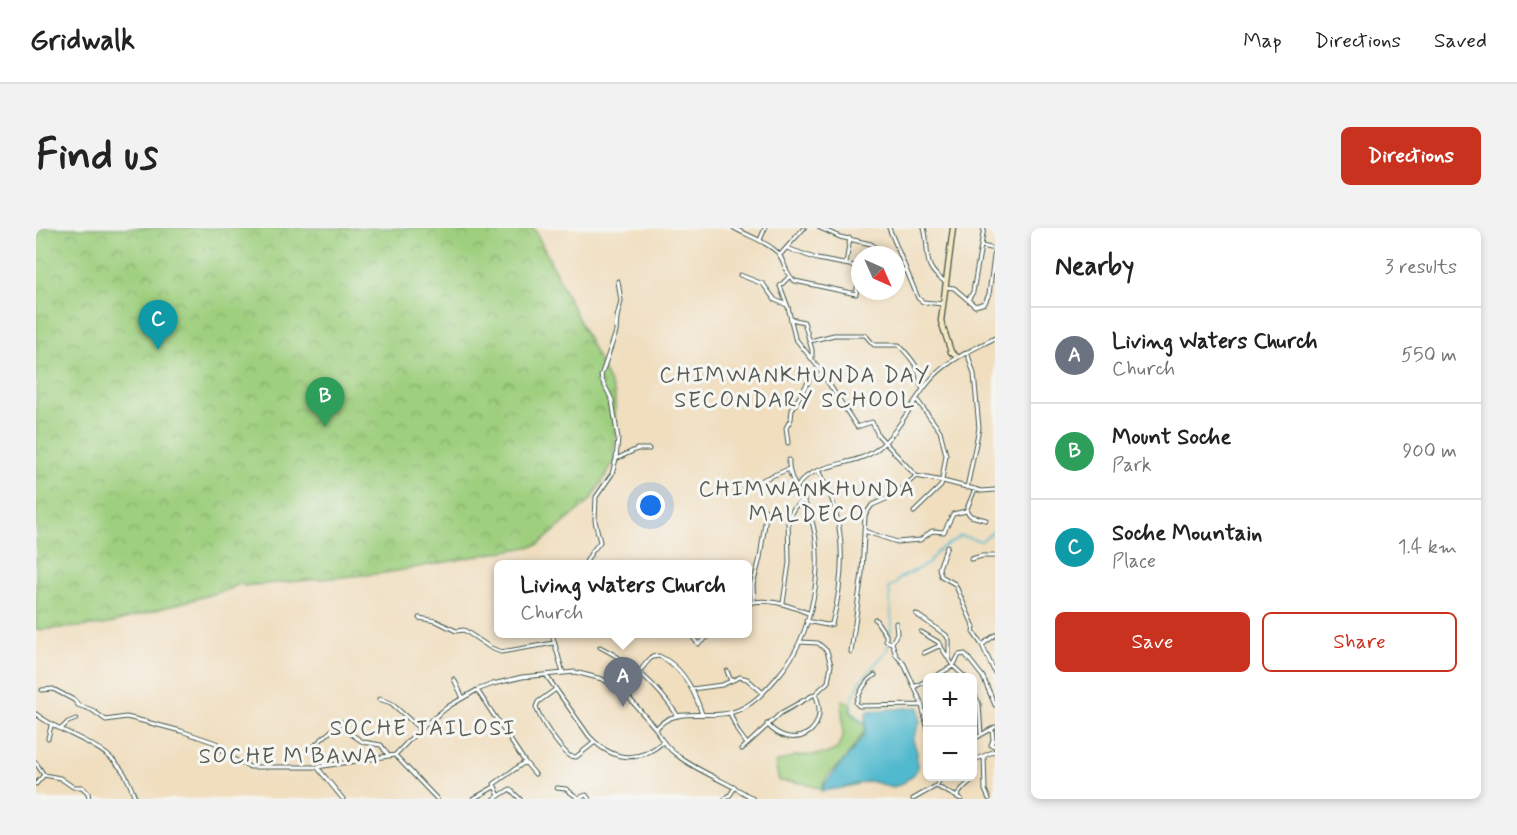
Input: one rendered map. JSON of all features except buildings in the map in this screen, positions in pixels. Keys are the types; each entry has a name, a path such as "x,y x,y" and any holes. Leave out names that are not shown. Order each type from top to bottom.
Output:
{"street":[{"path":"734,228 760,240 780,255 789,277 795,281 851,293"},
{"path":"760,240 765,228"},
{"path":"780,255 804,228"},
{"path":"820,228 834,235 874,246"},
{"path":"889,228 895,246"},
{"path":"924,228 931,270 935,276 975,306 982,306 987,300 995,249 982,246"},
{"path":"953,228 945,284 942,329 951,352 956,356"},
{"path":"968,300 973,292 984,228"},
{"path":"846,264 850,238"},
{"path":"787,248 817,259 851,265"},
{"path":"906,270 921,301 943,304"},
{"path":"740,275 763,284 775,300 787,305"},
{"path":"789,277 780,285 795,338 812,358 857,426 872,422 884,442 916,476 986,492 995,490"},
{"path":"588,560 600,542 595,521 596,497 612,474 616,459 618,439 614,409 611,395 601,376 616,332 621,301 618,281"},
{"path":"791,320 803,321 810,341 812,358"},
{"path":"810,341 826,336 865,335 874,345 899,345 918,369 920,384 923,388"},
{"path":"798,486 805,478 875,451 896,429 923,388 934,376 956,356 995,340"},
{"path":"967,352 974,374 979,428 967,488"},
{"path":"788,443 786,427 791,420 792,409 811,377 823,374"},
{"path":"914,512 940,488 946,455 943,438 917,399"},
{"path":"616,459 637,449 649,449"},
{"path":"656,729 678,716 691,713 730,713 753,703 792,659 800,642 816,584 817,554 811,517 789,469 789,460"},
{"path":"764,479 789,469"},
{"path":"806,621 832,624 841,571 842,552 837,514 819,472"},
{"path":"851,652 861,589 864,520 872,505 895,495 916,476"},
{"path":"966,511 975,489"},
{"path":"783,603 789,563 788,519 794,508 804,499"},
{"path":"765,510 760,556 753,585 754,602 769,600 808,613"},
{"path":"864,531 897,542 920,540 932,531 944,532 953,514 966,511"},
{"path":"966,511 971,516 986,520"},
{"path":"947,546 939,568 941,576 955,584 974,627 973,632 995,673"},
{"path":"971,559 995,556"},
{"path":"916,614 946,635 949,640 949,659"},
{"path":"419,618 436,621 456,631 464,630 501,652 554,643"},
{"path":"875,619 886,635 886,640 892,644 896,655 904,664 922,705 926,727"},
{"path":"892,644 897,633 896,623"},
{"path":"921,632 941,645 953,666 960,673"},
{"path":"982,645 995,634"},
{"path":"553,638 563,673"},
{"path":"694,639 698,644 705,638"},
{"path":"742,749 767,724 781,713 816,694 829,679 831,659 825,648 818,643 800,642"},
{"path":"924,653 941,645"},
{"path":"600,647 639,671 659,691 678,716"},
{"path":"942,673 953,666 958,655 965,654 983,677 995,705"},
{"path":"623,691 652,657 662,657 680,673 692,689 702,714"},
{"path":"727,671 732,681"},
{"path":"42,690 53,689 106,720 126,717 216,743 228,756 245,766 255,768 317,767 395,755 420,729 449,706 477,690 511,678 563,673 587,675 623,691 673,752 753,799"},
{"path":"546,674 595,742 610,752 627,758 642,756 663,742"},
{"path":"875,675 871,677 858,696 856,703 859,705 922,705"},
{"path":"692,689 717,686 740,677 747,679 763,693"},
{"path":"454,679 463,698"},
{"path":"914,687 923,682"},
{"path":"556,688 538,702 536,707 542,720 569,756 576,757 595,742"},
{"path":"477,690 535,774"},
{"path":"767,724 776,734 787,738 796,738 811,730 816,726 820,717 820,705 816,694"},
{"path":"380,699 391,703 420,729"},
{"path":"977,700 981,735"},
{"path":"730,713 738,732 747,744"},
{"path":"36,714 51,726 86,741 107,755 125,774 136,799"},
{"path":"61,730 68,722 76,719"},
{"path":"324,765 313,746 341,722"},
{"path":"48,738 51,726"},
{"path":"977,737 993,728"},
{"path":"993,728 991,745 995,746"},
{"path":"351,734 363,742 381,745 388,755"},
{"path":"977,759 995,751"},
{"path":"395,755 436,799"},
{"path":"984,756 985,790 989,799 995,796"},
{"path":"474,799 494,787 525,762"},
{"path":"36,763 44,775 60,778 73,787 82,787 88,793 89,799"},
{"path":"317,767 343,799"},
{"path":"36,784 44,775"},
{"path":"913,799 936,786 939,781"},
{"path":"936,786 959,798 962,789 971,781"},
{"path":"494,787 499,796"},
{"path":"557,788 566,789 578,798 586,795 589,799"},
{"path":"724,799 735,788"},
{"path":"494,799 510,789 520,799"},
{"path":"923,793 926,799"}],"green space":[{"path":"36,228 534,228 615,394 615,460 591,500 538,545 386,573 244,586 241,583 230,589 104,625 36,630"},
{"path":"842,700 851,704 850,711 861,723 864,721 865,730 846,758 827,776 821,789 803,783 779,781 775,763 795,756 826,754 837,749 843,737"}],"water":[{"path":"919,707 920,721 913,740 917,752 917,769 914,774 902,784 893,787 869,781 821,791 864,734 867,711"}],"waterway":[{"path":"900,578 928,564 937,551 961,536 981,541 995,530"},
{"path":"852,700 861,680 888,647 892,624 889,587 896,584 899,579"},
{"path":"852,702 851,710 862,722 864,721"}],"place":[{"name":"Soche Mountain","path":"158,350"},
{"name":"Mount Soche","path":"325,427"},
{"name":"Living Waters Church","path":"623,707"}],"district":[{"name":"CHIMWANKHUNDA DAY SECONDARY SCHOOL","path":"795,388"},
{"name":"CHIMWANKHUNDA MALDECO","path":"807,502"},
{"name":"SOCHE JAILOSI","path":"423,729"},
{"name":"SOCHE M'BAWA","path":"289,757"}]}
